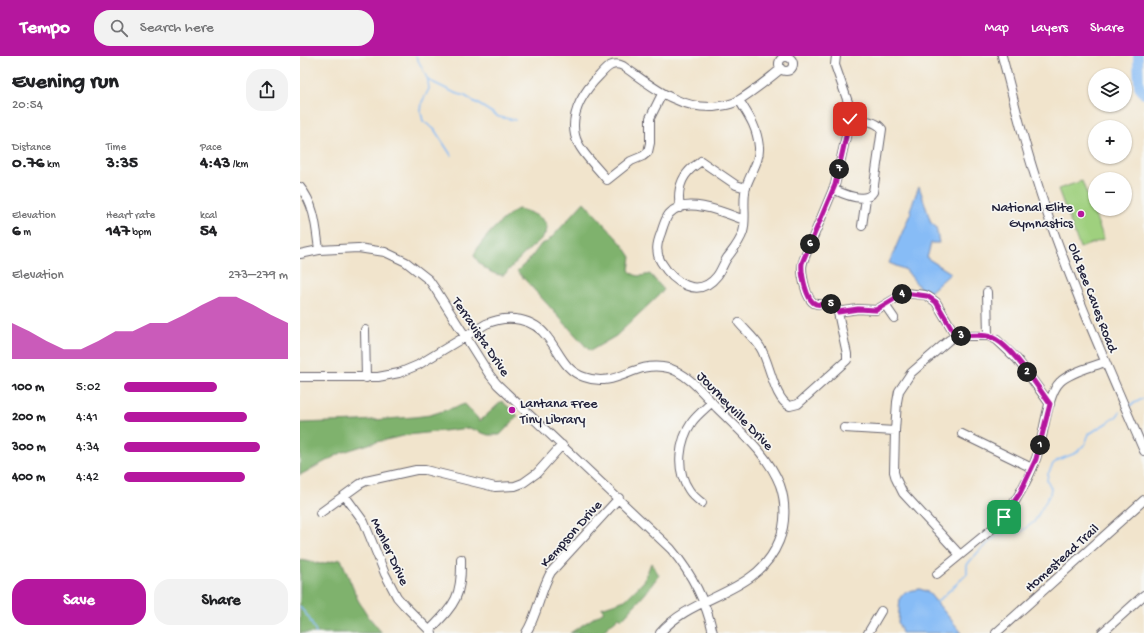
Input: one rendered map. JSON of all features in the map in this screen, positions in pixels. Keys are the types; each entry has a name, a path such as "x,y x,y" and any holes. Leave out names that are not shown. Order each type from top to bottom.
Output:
{"street":[{"path":"739,323 761,348 782,401 787,405 793,406 798,404 846,360 847,354 836,306 832,304 818,305 809,299 802,267 833,189 850,119 849,105 835,65 836,56"},
{"name":"Old Bee Caves Road","path":"1002,56 1035,176 1066,263 1105,362 1144,452"},
{"path":"662,94 650,118 650,143 648,152 631,161 607,180 578,143 574,124 580,103 589,86 610,65 616,63 624,66 662,94 689,105 702,107 725,105 739,100 781,69 779,63 780,60 785,57 792,57"},
{"path":"739,100 756,129 759,149 758,158 746,188 744,201 744,220 744,227 740,240 717,276 706,285 698,288 693,288 676,280 661,262 657,252 658,242 667,218 673,210 688,206 708,207 744,220"},
{"path":"833,189 846,195 866,198 873,192 882,130 879,125 874,123 850,119"},
{"path":"680,208 678,191 682,180 692,168 701,161 736,185 746,188"},
{"path":"300,187 309,200 313,211 319,250"},
{"path":"862,226 866,198"},
{"name":"Terravista Drive","path":"300,254 319,250 347,248 373,249 390,254 406,262 429,280 489,374 497,384 619,498 671,549 689,574 704,603 713,633"},
{"path":"987,292 988,336"},
{"path":"838,312 858,309 873,311 885,306 904,293 929,297 936,302 956,336"},
{"path":"885,306 894,318"},
{"name":"Journeyville Drive","path":"300,377 366,378 387,376 410,369 493,321 506,319 521,320 542,330 566,366 584,378 595,380 613,380 640,368 656,366 664,367 680,373 692,381 752,443 771,468 781,488 784,509 781,536 775,550 765,565 746,581 675,618 660,633"},
{"path":"365,330 366,378"},
{"path":"960,555 899,486 894,472 897,402 901,386 911,373 949,340 956,336 988,336 997,340 1017,359 1050,404"},
{"path":"937,574 998,524 1020,493 1039,450 1050,404 1056,387 1062,380 1105,362"},
{"path":"702,503 693,495 685,483 681,468 680,452 684,437 690,425 712,402"},
{"path":"844,428 895,431"},
{"path":"962,434 1032,468"},
{"path":"320,513 360,484 416,470 425,470 495,487 515,486 523,483 536,473 562,445"},
{"name":"Menler Drive","path":"345,496 364,522 385,574 397,597 430,632"},
{"name":"Kempson Drive","path":"526,633 535,616 544,586 551,572 619,498"},
{"name":"Homestead Trail","path":"996,633 1144,500"},
{"path":"430,632 448,611 456,598 461,578 461,559"},
{"path":"1102,633 1143,598"},
{"path":"868,633 881,611"}],"green space":[{"name":"National Elite Gymnastics","path":"1082,181 1088,197 1088,216 1095,216 1104,239 1080,248 1058,189"},
{"path":"584,202 623,245 631,257 629,270 631,273 638,276 650,274 664,290 616,336 590,351 517,271 530,259 541,244 547,242"},
{"path":"518,209 538,216 546,223 546,232 541,239 504,275 495,274 487,270 479,263 474,255 493,229 506,217"},
{"path":"502,401 518,416 500,435 488,435 469,428 408,435 372,443 343,452 300,475 300,423 414,417 430,415 465,404 480,421"},
{"path":"341,559 358,600 368,616 382,633 300,633 300,560 321,564"},
{"path":"651,563 659,575 645,594 622,619 619,617 601,633 570,633 604,611 601,608 625,600 644,581"}],"water":[{"path":"919,186 931,223 936,227 939,243 931,243 927,258 951,273 930,292 920,288 906,270 889,263 911,212 910,210"},
{"path":"920,589 928,592 962,633 902,633 898,622 900,598 906,592"}],"waterway":[{"path":"416,56 428,80 455,93 465,96 499,117 515,120"},
{"path":"1138,56 1139,86 1144,94"},
{"path":"428,81 429,89 422,102 421,112 423,121 434,129 451,155"},
{"path":"1129,406 1144,398"},
{"path":"936,603 967,574 967,565 970,561 980,550 998,535 1011,532 1019,533 1034,522 1050,494 1051,488 1047,480 1053,464 1058,460 1076,453 1085,444 1089,434 1116,417 1120,412"},
{"path":"300,607 309,618 316,633"}],"place":[{"name":"National Elite Gymnastics","path":"1081,214"},
{"name":"Lantana Free Tiny Library","path":"512,410"}],"route":[{"path":"850,119 835,185 802,263 802,270 808,297 816,304 820,305 829,303 835,305 838,312 849,309 873,311 880,309 904,293 927,296 936,302 956,336 988,336 997,340 1006,347 1017,359 1050,404 1036,459 1020,493 1004,517"}]}
